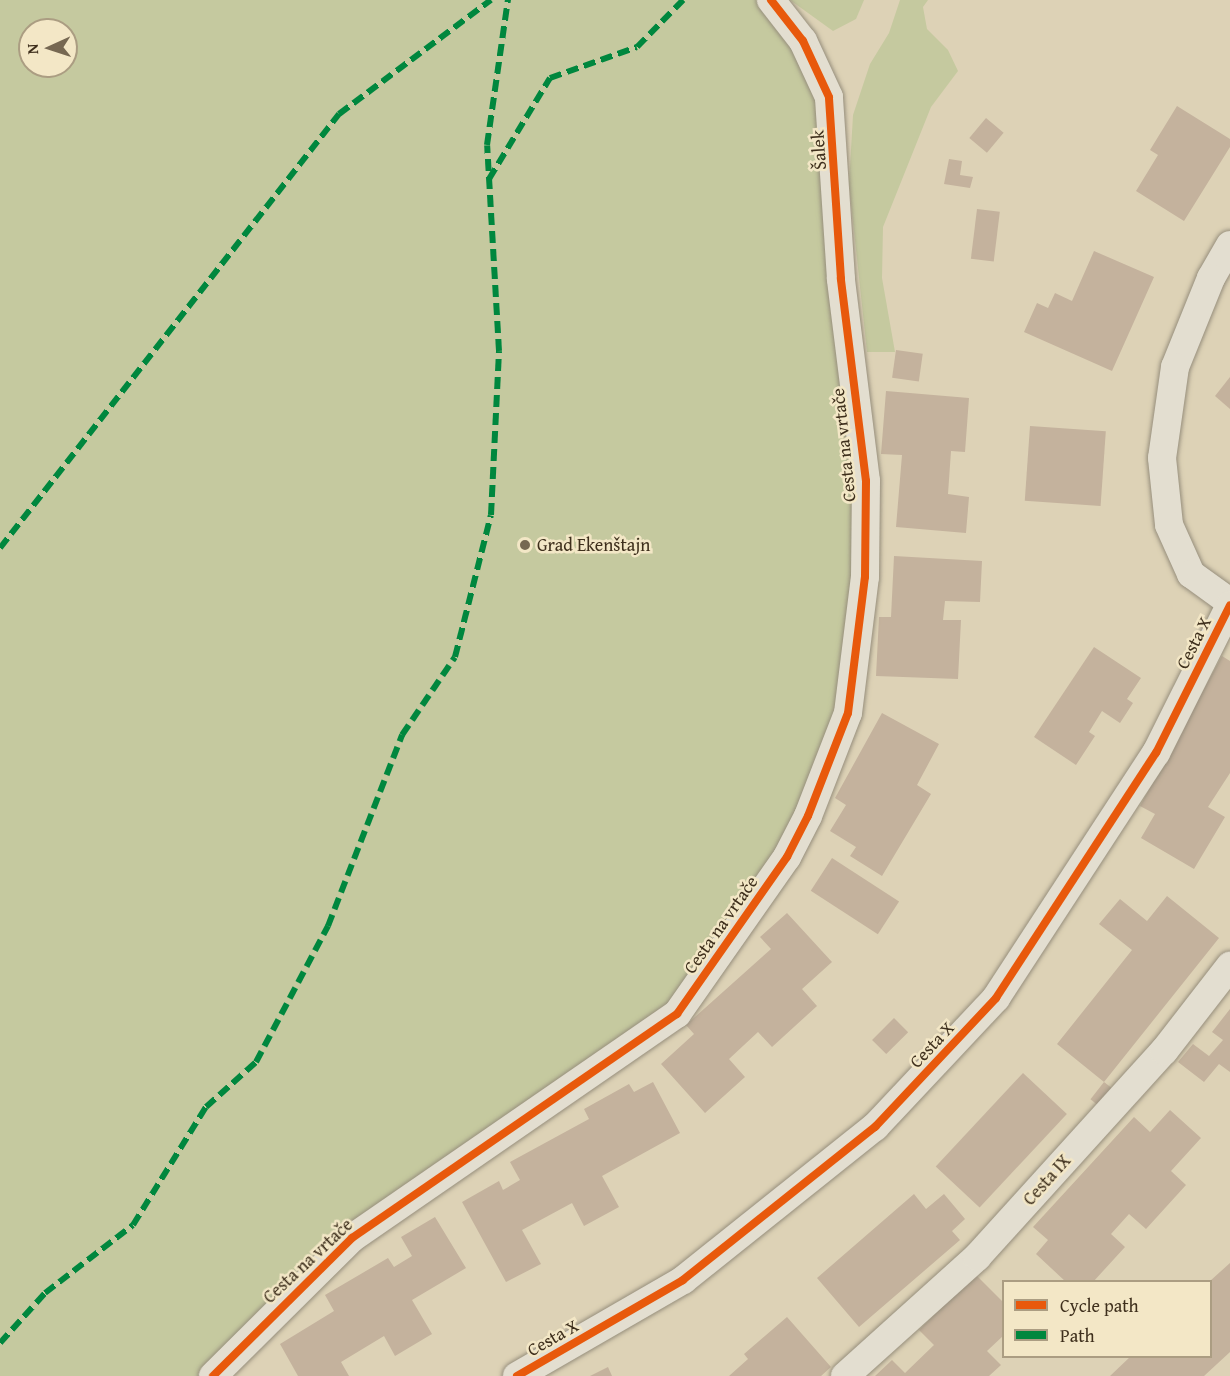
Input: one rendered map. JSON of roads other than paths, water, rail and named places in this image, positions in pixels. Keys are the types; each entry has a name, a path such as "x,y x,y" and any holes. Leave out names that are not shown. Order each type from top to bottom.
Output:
{"street":[{"name":"Šalek","path":"771,0 803,41 829,98 841,279"},
{"name":"Cesta X","path":"517,1376 692,1273 875,1127 996,998 1155,753 1230,603 1191,574 1169,525 1162,458 1175,367 1211,278 1230,245"},
{"name":"Cesta na vrtače","path":"213,1376 352,1238 676,1014 787,857 808,816 848,713 865,577 866,481 841,279"},
{"name":"Cesta IX","path":"844,1376 977,1257 1164,1050 1230,966"}],"place":[{"name":"Grad Ekenštajn","path":"525,545"}]}
